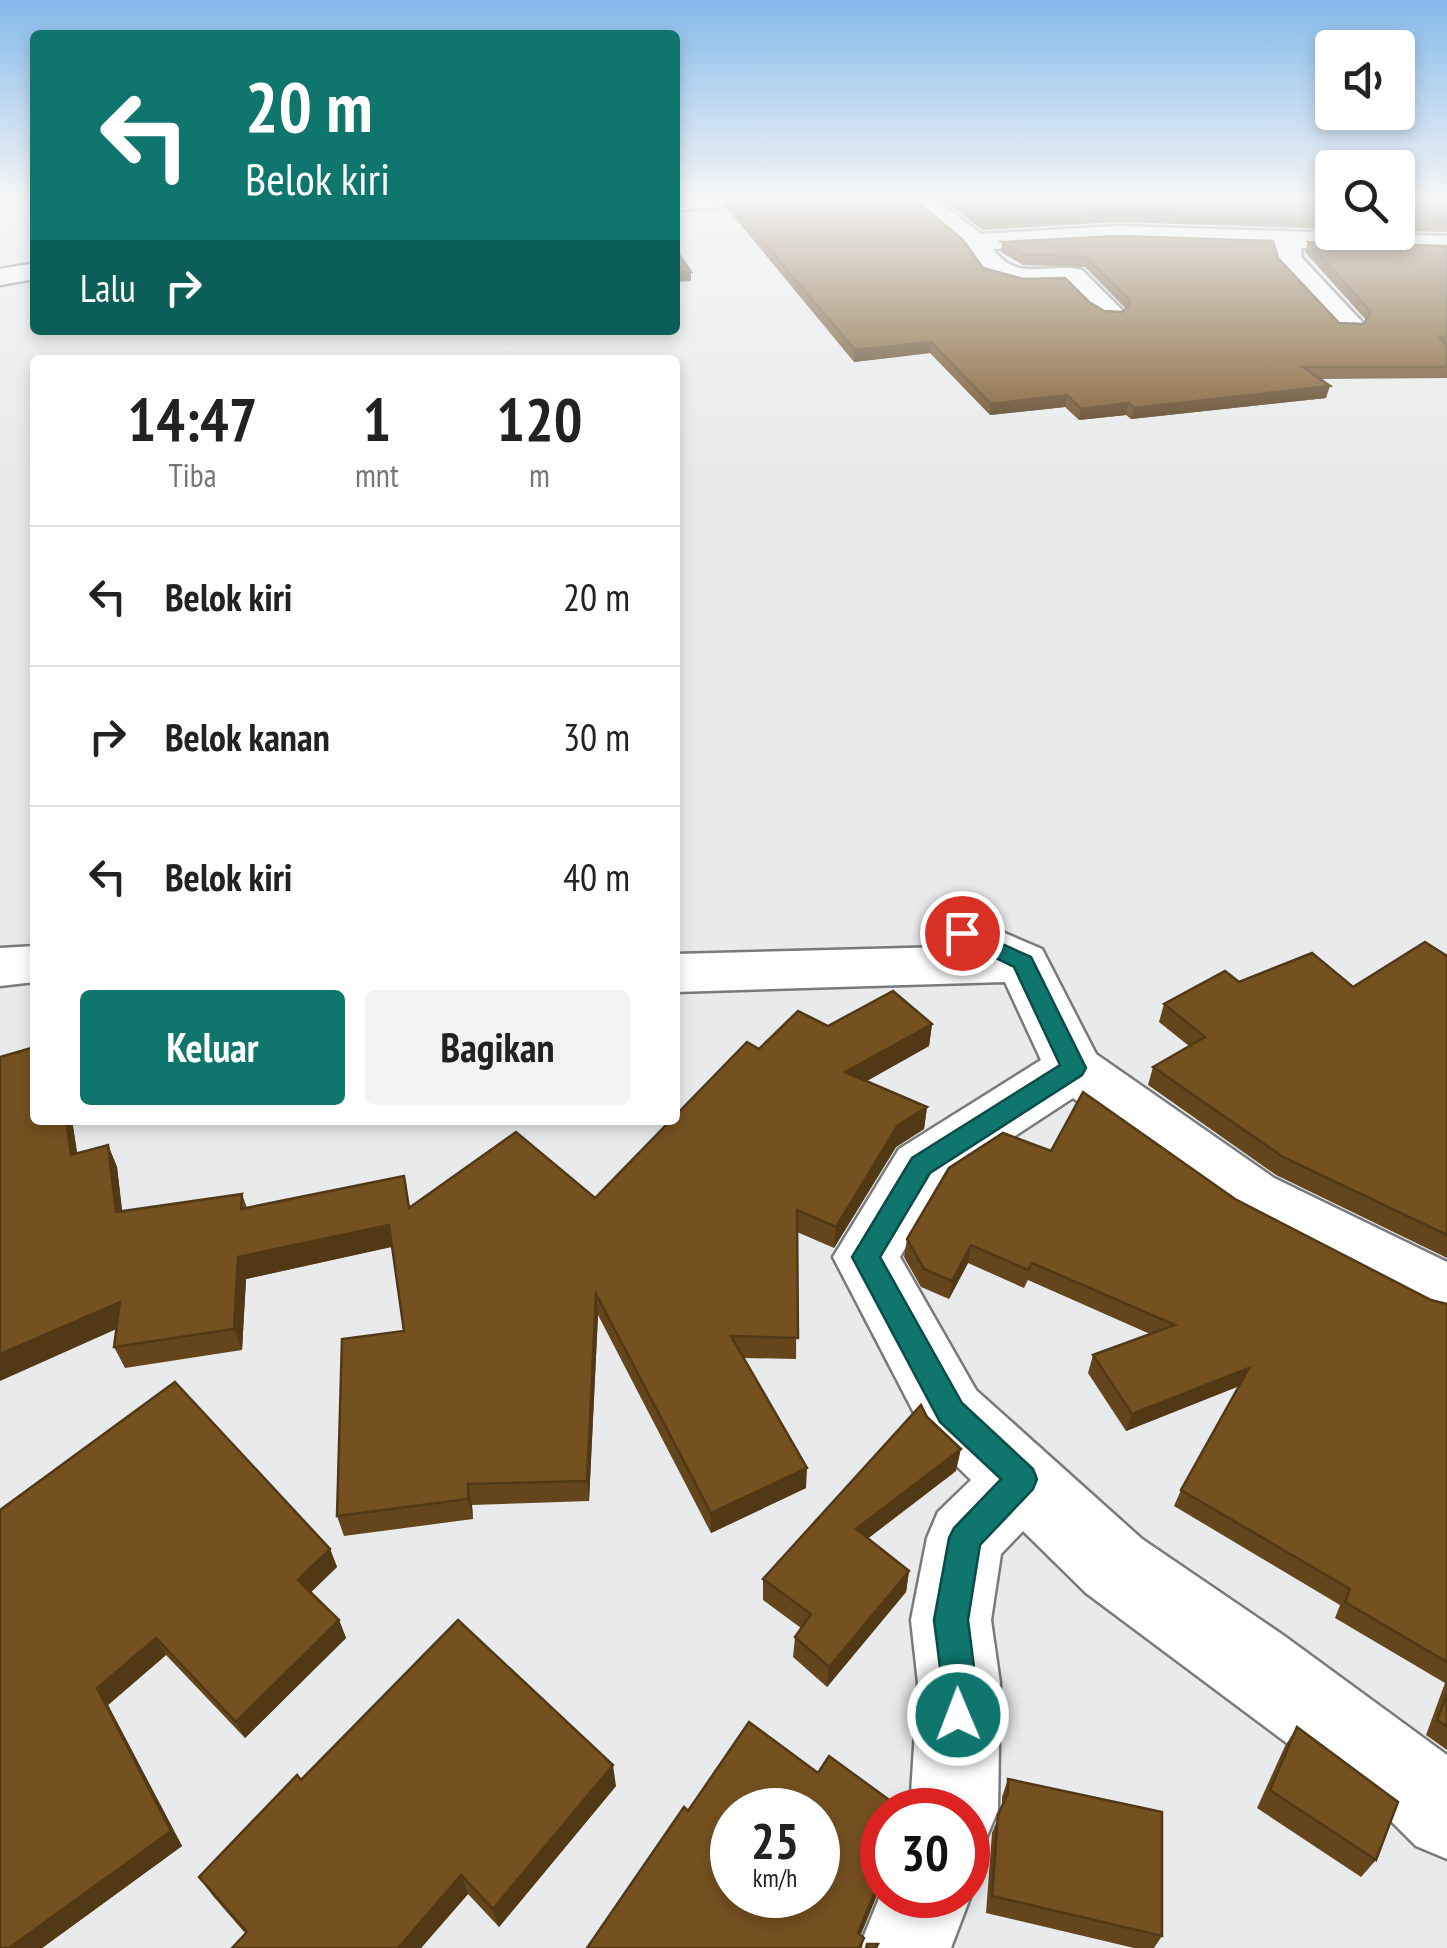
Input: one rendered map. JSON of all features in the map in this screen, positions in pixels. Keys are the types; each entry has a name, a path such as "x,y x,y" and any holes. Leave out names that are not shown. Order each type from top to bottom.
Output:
{"street":[{"path":"1086,290 1110,313"},
{"path":"1316,290 1350,326"},
{"path":"962,933 1023,962 1074,1068 1252,1196 1447,1294"},
{"path":"680,973 1023,962"},
{"path":"0,966 30,964"},
{"path":"1074,1068 921,1166 866,1257 951,1413 1114,1566 1254,1664 1420,1789 1447,1815"},
{"path":"955,1788 959,1683 951,1620 965,1538 1022,1479"},
{"path":"905,1948 917,1918"}],"building":[{"path":"804,290 1077,290 1104,311 1122,312 1130,300 1120,290 1308,290 1339,323 1364,324 1371,312 1351,290 1447,290 1447,337 1439,337 1447,346 1447,367 1303,367 1330,386 1134,408 1129,403 1081,409 1067,395 991,404 931,342 855,350"},
{"path":"1425,942 1447,956 1447,1235 1283,1157 1153,1067 1205,1037 1164,1004 1225,971 1239,982 1312,953 1353,987"},
{"path":"893,991 932,1024 845,1072 927,1107 898,1125 836,1227 797,1210 798,1338 731,1336 807,1468 711,1513 596,1294 587,1481 468,1484 468,1499 337,1516 342,1339 404,1331 389,1225 238,1257 234,1329 114,1347 120,1302 0,1354 0,1057 30,1048 30,1125 67,1125 71,1155 108,1145 116,1212 242,1194 241,1209 404,1176 409,1208 516,1132 595,1198 666,1125 680,1125 680,1111 747,1042 759,1049 798,1011 828,1026"},
{"path":"1083,1092 1235,1199 1431,1300 1447,1304 1447,1662 1345,1602 1350,1589 1181,1490 1249,1368 1132,1414 1093,1355 1175,1325 1032,1263 1028,1270 971,1245 952,1281 924,1269 907,1239 949,1168 1003,1133 1051,1151"},
{"path":"175,1382 330,1549 298,1580 339,1620 236,1722 156,1638 97,1688 171,1831 9,1948 0,1948 0,1510"},
{"path":"921,1405 927,1417 961,1449 856,1529 909,1571 829,1667 795,1637 811,1614 763,1579"},
{"path":"458,1620 613,1765 493,1909 461,1875 398,1948 232,1948 247,1932 199,1877 297,1775 301,1780"},
{"path":"1447,1694 1447,1727 1437,1720"},
{"path":"749,1722 818,1773 829,1756 873,1788 860,1788 860,1918 864,1918 858,1933 864,1938 859,1948 587,1948 684,1807 688,1811"},
{"path":"1297,1727 1398,1802 1376,1860 1270,1790"},
{"path":"1008,1779 1162,1812 1162,1936 992,1896 998,1815 1008,1793"}],"route":[{"path":"958,1715 959,1683 951,1620 965,1538 1022,1479 951,1413 866,1257 921,1166 1074,1068 1023,962 962,933"}]}
